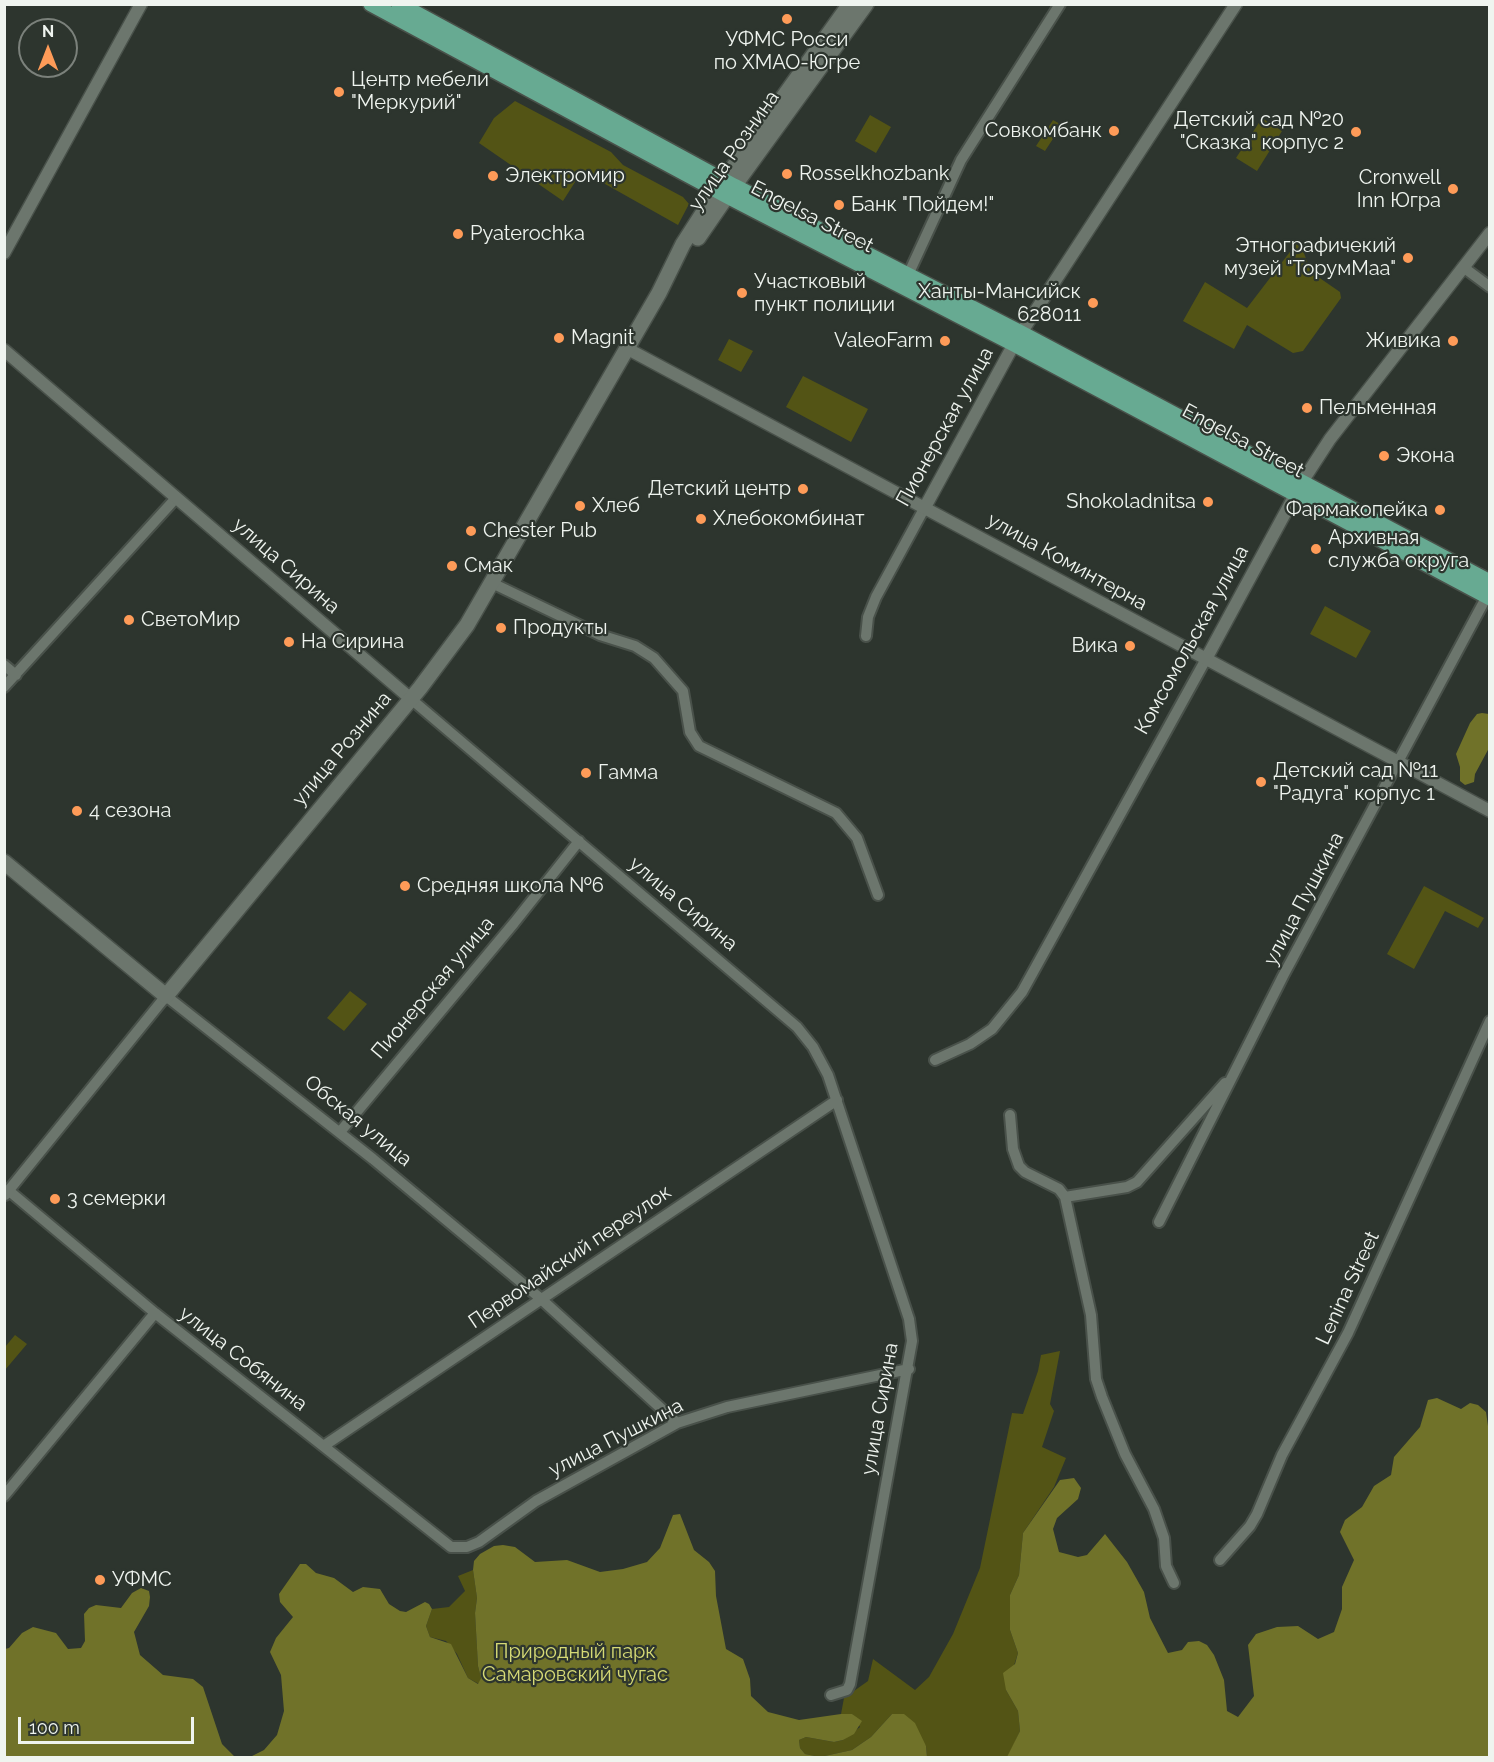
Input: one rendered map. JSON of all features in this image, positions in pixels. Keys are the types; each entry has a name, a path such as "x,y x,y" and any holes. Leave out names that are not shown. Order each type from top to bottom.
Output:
{"main road":[{"name":"Engelsa Street","path":"371,4 1299,487 1489,592"},
{"name":"Engelsa Street","path":"399,4 725,188 908,275 1017,339"},
{"name":"улица Рознина","path":"846,21 850,4"},
{"name":"улица Рознина","path":"166,996 411,699 468,626 659,293 683,244 846,21 866,4"},
{"name":"Обская улица","path":"4,862 166,996"}],"street":[{"path":"4,253 141,4"},
{"path":"908,275 961,160 1060,4"},
{"name":"Пионерская улица","path":"866,636 868,617 876,597 1017,339 1236,4"},
{"name":"Комсомольская улица","path":"935,1060 970,1044 992,1029 1022,992 1299,487 1330,439 1490,233"},
{"path":"1463,267 1490,287"},
{"name":"улица Коминтерна","path":"626,348 1490,811"},
{"name":"улица Сирина","path":"4,350 797,1027 821,1061 837,1100 909,1319 912,1341 909,1369 850,1684 847,1690 831,1695"},
{"path":"4,687 176,498"},
{"path":"494,584 589,630 635,646 654,658 683,691 690,732 699,746 837,813 857,838 878,895"},
{"name":"улица Пушкина","path":"1159,1222 1229,1079 1489,592"},
{"path":"4,665 16,675"},
{"name":"Пионерская улица","path":"340,1132 514,924 579,841"},
{"name":"Обская улица","path":"166,996 340,1132 540,1298 677,1423"},
{"name":"улица Рознина","path":"6,1193 166,996"},
{"name":"Lenina Street","path":"1220,1560 1257,1514 1282,1455 1348,1333 1490,1021"},
{"path":"1065,1197 1126,1187 1137,1182 1216,1089 1229,1079"},
{"name":"Первомайский переулок","path":"325,1445 837,1100"},
{"path":"1010,1115 1013,1149 1019,1166 1059,1189 1065,1197 1091,1315 1099,1388 1125,1454 1154,1509 1164,1538 1166,1566 1174,1583"},
{"name":"улица Собянина","path":"6,1193 154,1313 325,1445 447,1545 459,1548"},
{"path":"4,1496 154,1313"},
{"name":"улица Пушкина","path":"459,1548 479,1542 536,1501 677,1423 727,1407 909,1369"}],"shaded area":[{"path":"515,101 611,152 623,165 683,197 689,204 678,225 582,171 563,201 479,143 494,118"},
{"path":"870,115 891,127 876,153 855,141"},
{"path":"1262,118 1282,131 1257,171 1236,158"},
{"path":"1053,120 1062,125 1045,151 1036,146"},
{"path":"1296,244 1302,248 1311,272 1340,292 1341,298 1303,351 1293,353 1247,325 1234,349 1183,321 1205,282 1247,308"},
{"path":"729,339 753,351 741,372 718,360"},
{"path":"803,376 868,409 851,442 786,407"},
{"path":"1325,606 1371,631 1356,658 1310,634"},
{"path":"1424,886 1484,918 1478,928 1445,911 1414,969 1387,954"},
{"path":"350,991 367,1004 344,1031 327,1018"},
{"path":"15,1335 27,1344 5,1370 5,1347"},
{"path":"1060,1351 1050,1404 1054,1411 1042,1447 1066,1458 1054,1487 1023,1533 1019,1575 1010,1595 1010,1630 1018,1653 1006,1690 1018,1711 1020,1731 1009,1755 1007,1758 927,1757 926,1746 892,1714 871,1737 852,1750 820,1757 805,1754 800,1748 799,1740 806,1737 834,1742 843,1740 860,1727 852,1714 841,1714 844,1698 868,1681 873,1659 915,1690 929,1677 953,1634 980,1568 1012,1413 1023,1414 1041,1355"},
{"path":"473,1570 477,1598 475,1613 478,1666 481,1678 479,1684 468,1678 457,1654 446,1641 430,1637 426,1626 432,1609 449,1607 465,1591 458,1576"}],"green space":[{"path":"1477,714 1489,714 1489,748 1475,774 1474,782 1465,785 1460,781 1460,767 1456,754 1470,723"},
{"path":"1437,1398 1461,1409 1470,1403 1478,1405 1486,1412 1489,1433 1489,1757 1007,1757 1020,1731 1018,1711 1006,1690 1003,1673 1015,1664 1018,1653 1010,1630 1010,1595 1019,1575 1023,1533 1060,1480 1074,1478 1081,1488 1078,1499 1057,1518 1053,1529 1059,1552 1078,1557 1087,1555 1105,1534 1127,1562 1144,1592 1150,1618 1168,1653 1182,1650 1188,1642 1199,1641 1207,1645 1214,1655 1224,1680 1227,1711 1238,1717 1254,1696 1248,1645 1256,1634 1277,1627 1298,1626 1318,1639 1334,1632 1342,1609 1342,1587 1354,1560 1340,1532 1345,1520 1362,1507 1374,1486 1391,1475 1394,1457 1420,1427 1428,1400"},
{"name":"Природный парк Самаровский чугас","path":"680,1514 694,1550 709,1562 715,1571 716,1596 726,1649 743,1659 750,1679 751,1696 768,1712 799,1720 852,1714 862,1721 854,1734 834,1742 806,1737 799,1740 800,1748 805,1754 820,1757 250,1757 264,1750 277,1735 284,1711 281,1675 270,1652 276,1638 293,1617 280,1602 279,1594 300,1564 306,1564 316,1573 334,1578 353,1592 363,1587 380,1589 389,1604 400,1611 406,1612 425,1602 429,1604 432,1609 426,1626 430,1637 451,1644 468,1678 478,1684 481,1678 478,1666 475,1613 477,1598 473,1570 474,1561 480,1554 494,1546 503,1545 515,1547 535,1562 567,1560 600,1572 623,1569 647,1562 660,1548 673,1515"},
{"path":"141,1588 149,1591 150,1597 149,1606 134,1632 140,1655 163,1675 193,1679 203,1687 222,1744 235,1757 5,1757 5,1649 9,1648 22,1633 33,1627 56,1633 68,1649 81,1648 85,1641 84,1614 89,1608 96,1605 121,1608 132,1593"},
{"path":"892,1714 904,1714 915,1723 926,1746 927,1757 820,1757 852,1750 871,1737"}],"place":[{"name":"УФМС Росси по ХМАО-Югре","path":"787,19"},
{"name":"Центр мебели \"Меркурий\"","path":"339,92"},
{"name":"Совкомбанк","path":"1114,131"},
{"name":"Детский сад №20 \"Сказка\" корпус 2","path":"1356,132"},
{"name":"Rosselkhozbank","path":"787,174"},
{"name":"Электромир","path":"493,176"},
{"name":"Cronwell Inn Югра","path":"1453,189"},
{"name":"Банк \"Пойдем!\"","path":"839,205"},
{"name":"Pyaterochka","path":"458,234"},
{"name":"Этнографичекий музей \"ТорумМаа\"","path":"1408,258"},
{"name":"Участковый пункт полиции","path":"742,293"},
{"name":"Ханты-Мансийск 628011","path":"1093,303"},
{"name":"Magnit","path":"559,338"},
{"name":"ValeoFarm","path":"945,341"},
{"name":"Живика","path":"1453,341"},
{"name":"Пельменная","path":"1307,408"},
{"name":"Экона","path":"1384,456"},
{"name":"Детский центр","path":"803,489"},
{"name":"Shokoladnitsa","path":"1208,502"},
{"name":"Хлеб","path":"580,506"},
{"name":"Фармакопейка","path":"1440,510"},
{"name":"Хлебокомбинат","path":"701,519"},
{"name":"Chester Pub","path":"471,531"},
{"name":"Архивная служба округа","path":"1316,549"},
{"name":"Смак","path":"452,566"},
{"name":"СветоМир","path":"129,620"},
{"name":"Продукты","path":"501,628"},
{"name":"На Сирина","path":"289,642"},
{"name":"Вика","path":"1130,646"},
{"name":"Гамма","path":"586,773"},
{"name":"Детский сад №11 \"Радуга\" корпус 1","path":"1261,782"},
{"name":"4 сезона","path":"77,811"},
{"name":"Средняя школа №6","path":"405,886"},
{"name":"3 семерки","path":"55,1199"},
{"name":"УФМС","path":"100,1580"}]}
